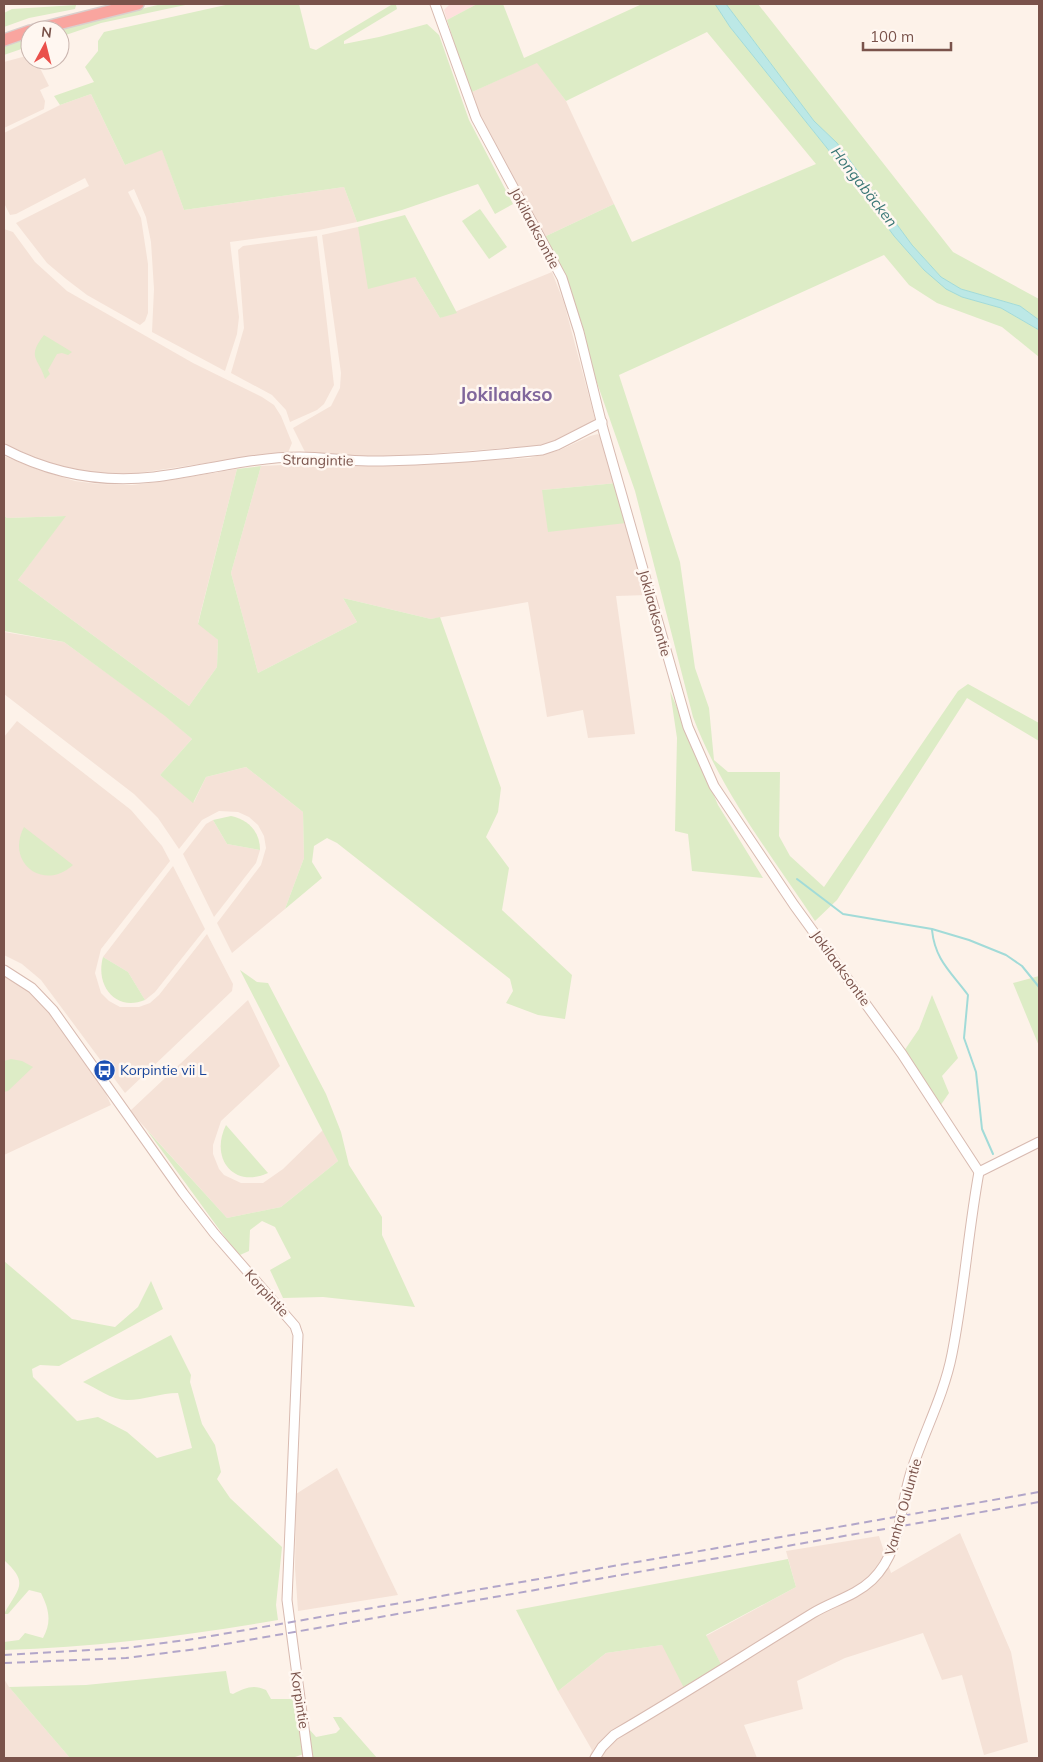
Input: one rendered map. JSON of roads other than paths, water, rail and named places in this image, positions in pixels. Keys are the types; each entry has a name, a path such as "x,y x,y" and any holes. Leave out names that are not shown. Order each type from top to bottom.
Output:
{"highway":[{"path":"70,21 138,4"},
{"path":"4,40 20,35"}],"street":[{"name":"Jokilaaksontie","path":"435,4 476,118 562,278 579,332 602,422 688,727 711,779 794,905 902,1054 979,1172"},
{"name":"Strangintie","path":"4,449 42,466 61,471 98,478 126,479 155,477 233,463 300,457 400,460 542,450 602,422"},
{"name":"Korpintie","path":"4,970 32,988 53,1010 183,1193 214,1233 296,1326 298,1335 297,1368 287,1600 308,1758"},
{"path":"979,1172 1039,1142"},
{"name":"Vanha Ouluntie","path":"595,1758 602,1747 614,1735 815,1612 856,1592 872,1580 887,1562 895,1544 910,1473 942,1393 952,1353 966,1274 970,1216 979,1172"}],"water":[{"name":"Hongabäcken","path":"715,4 726,4 814,121 837,143 912,245 941,277 961,289 1020,306 1039,320 1039,330 1001,308 962,297 946,289 924,270 894,236 859,188 730,27"}],"waterway":[{"path":"797,879 843,914 932,929 969,940 1006,955 1022,966 1039,987"},
{"path":"932,930 936,950 940,958 968,995 964,1038 976,1072 982,1129 993,1154"}],"railway":[{"path":"4,1655 126,1648 194,1639 1039,1492"},
{"path":"4,1663 126,1658 197,1649 1039,1502"}],"place":[{"name":"Korpintie vii L","path":"104,1070"}],"district":[{"name":"Jokilaakso","path":"506,394"}]}
